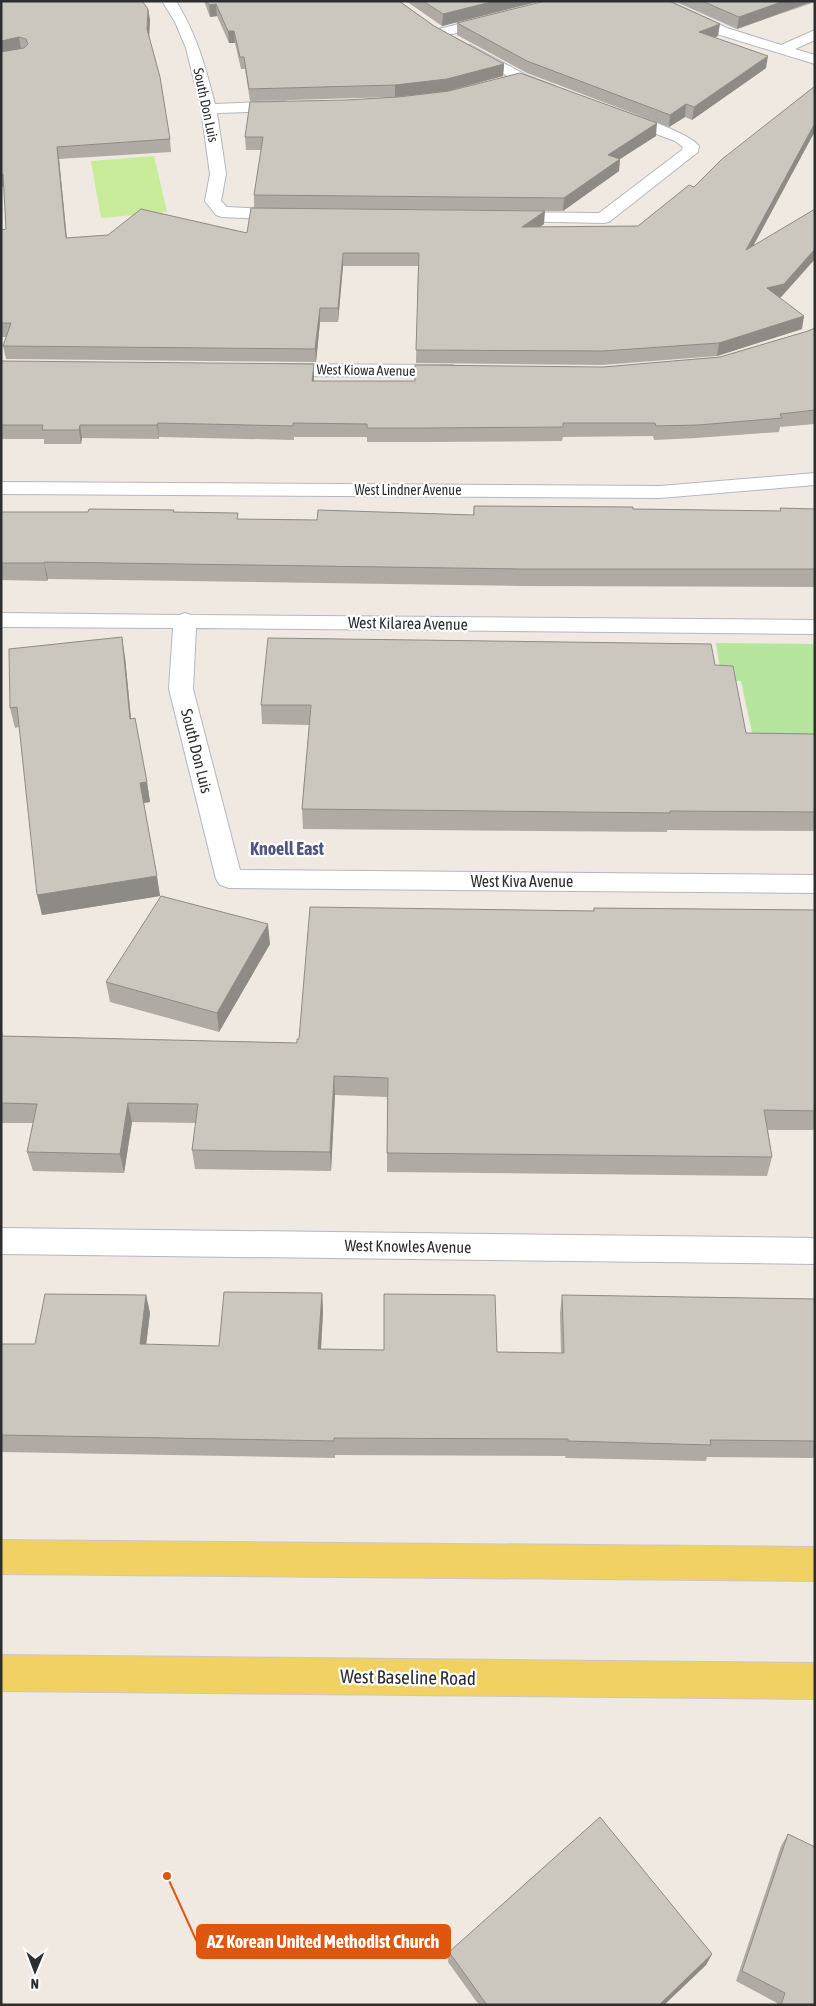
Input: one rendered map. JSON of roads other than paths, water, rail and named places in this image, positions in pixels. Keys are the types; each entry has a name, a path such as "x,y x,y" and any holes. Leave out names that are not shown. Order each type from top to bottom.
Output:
{"main road":[{"path":"1,1557 815,1564"},
{"name":"West Baseline Road","path":"1,1672 815,1681"}],"street":[{"name":"South Don Luis","path":"169,1 182,22 193,48 209,109 218,174 213,201 222,212 299,215"},
{"path":"440,33 567,1"},
{"path":"658,1 722,31 815,60"},
{"path":"424,22 440,33 521,78 568,96"},
{"path":"782,50 815,34"},
{"path":"500,84 521,78"},
{"path":"209,109 298,106"},
{"path":"496,217 603,218 690,152 690,146 680,138 605,110"},
{"name":"West Kiowa Avenue","path":"263,370 473,371"},
{"name":"West Lindner Avenue","path":"1,488 660,492 815,479"},
{"name":"West Kilarea Avenue","path":"1,620 185,620 815,627"},
{"name":"South Don Luis","path":"185,620 181,688 229,879"},
{"name":"West Kiva Avenue","path":"229,879 815,884"},
{"name":"West Knowles Avenue","path":"1,1241 815,1251"}],"place":[{"name":"AZ Korean United Methodist Church","path":"167,1876"}],"district":[{"name":"Knoell East","path":"287,849"}]}
